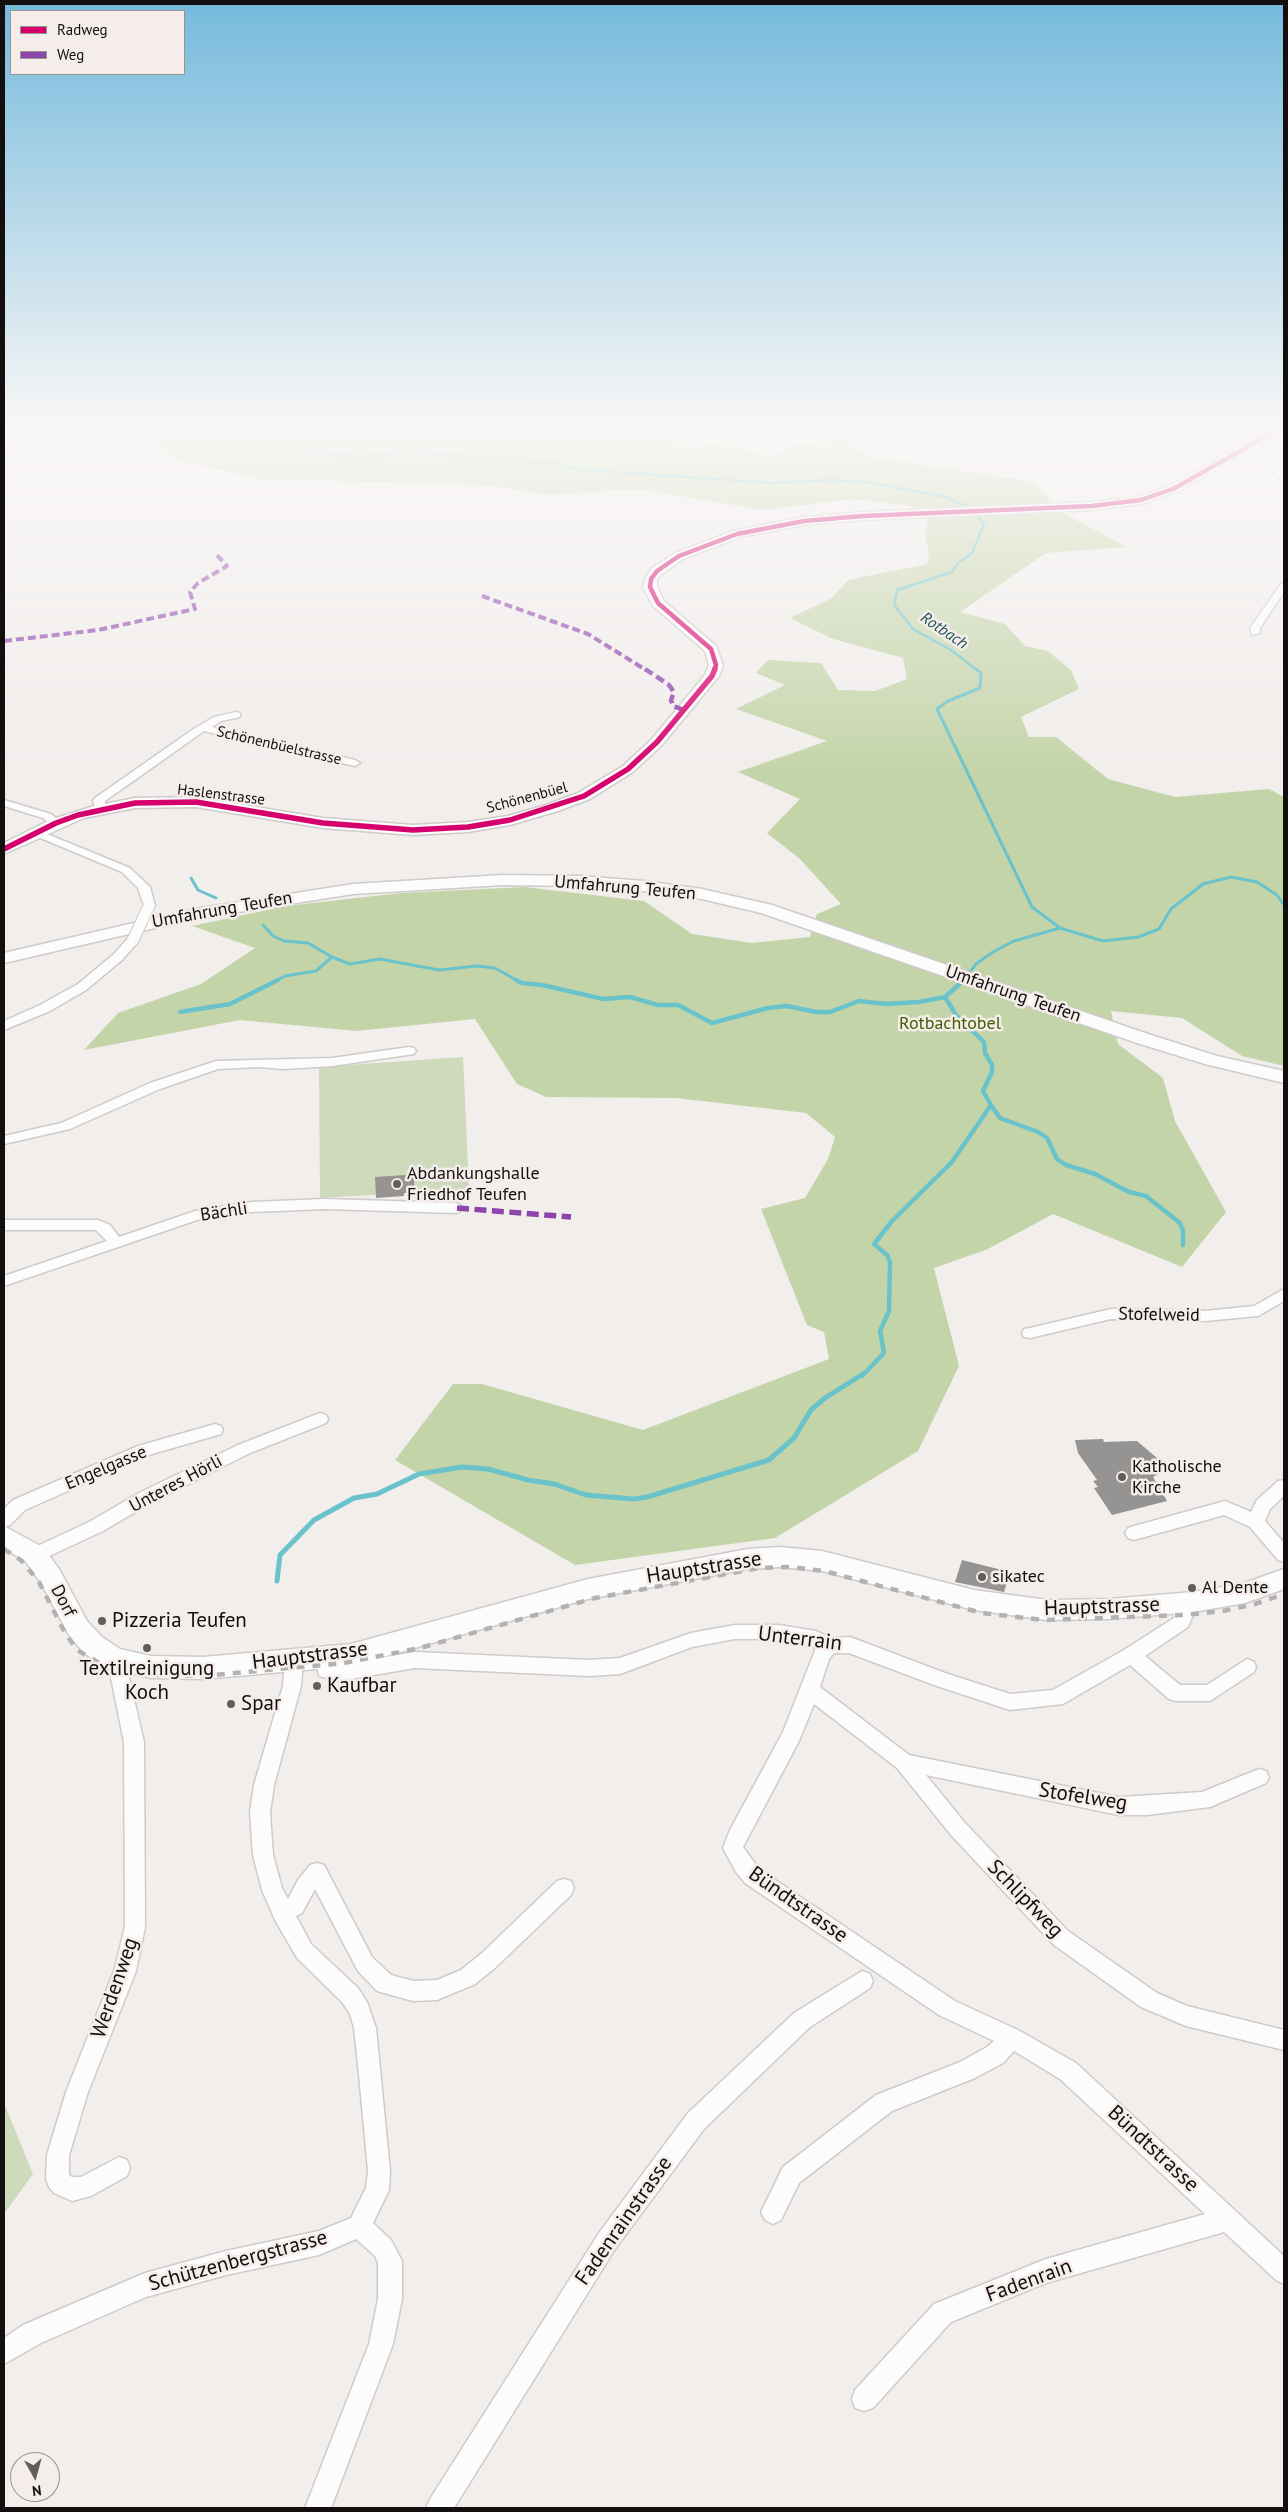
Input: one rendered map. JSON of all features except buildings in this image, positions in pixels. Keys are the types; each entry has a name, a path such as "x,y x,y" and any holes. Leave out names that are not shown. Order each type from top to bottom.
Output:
{"street":[{"name":"Schönenbüel","path":"324,823 413,830 461,828 510,820 584,796 628,769 657,742 712,676 716,664 715,656 706,644 658,604 650,587 651,579 667,563 713,542"},
{"path":"1255,634 1255,628 1284,586"},
{"name":"Schönenbüelstrasse","path":"100,809 99,800 203,728 218,719 236,715"},
{"name":"Schönenbüelstrasse","path":"203,728 355,763"},
{"name":"Haslenstrasse","path":"4,849 56,823 100,809 135,803 196,802 324,823"},
{"path":"4,803 47,816 56,823"},
{"path":"4,1026 45,1008 82,987 118,957 143,923 149,906 144,887 126,870 35,832"},
{"name":"Umfahrung Teufen","path":"4,958 130,927 234,906 312,894 393,885 494,880 579,881 664,888 736,902 818,926 1181,1051 1284,1077"},
{"path":"4,1140 65,1126 156,1086 216,1065 258,1063 284,1065 332,1062 409,1050"},
{"name":"Bächli","path":"4,1281 195,1216 252,1207 406,1204 457,1208"},
{"path":"4,1225 98,1225 106,1228 116,1243"},
{"name":"Stofelweid","path":"1030,1333 1110,1314 1205,1316 1258,1311 1284,1294"},
{"name":"Unteres Hörli","path":"35,1555 97,1526 143,1499 244,1449 320,1419"},
{"name":"Engelgasse","path":"4,1520 19,1506 144,1450 215,1430"},
{"path":"1256,1522 1262,1505 1284,1486"},
{"path":"1134,1533 1226,1508 1256,1522 1284,1555"},
{"name":"Dorf","path":"4,1536 35,1555 50,1576 85,1637 101,1651 121,1661"},
{"name":"Hauptstrasse","path":"121,1661 151,1667 204,1668 324,1658 382,1647 588,1589 709,1565 767,1557 800,1558 840,1565 968,1599 1020,1608 1073,1610 1180,1604 1245,1593 1284,1580"},
{"name":"Unterrain","path":"324,1658 326,1671 338,1673 415,1660 589,1668 620,1666 691,1640 735,1632 779,1632 816,1638 829,1646 850,1645 941,1680 1010,1702 1056,1698 1131,1655 1182,1622 1184,1615 1180,1604"},
{"name":"Bündtstrasse","path":"829,1646 821,1656 810,1690 792,1734 738,1836 733,1848 735,1855 752,1876 947,2008 1012,2038 1068,2071 1284,2272"},
{"path":"1131,1655 1176,1693 1210,1693 1247,1667"},
{"path":"294,1660 292,1686 267,1769 260,1812 263,1855 272,1890 282,1913 304,1951 350,1995 359,2009 365,2028 379,2171 377,2190 359,2226 383,2248 390,2261 390,2299 381,2344 318,2508"},
{"name":"Werdenweg","path":"119,2168 83,2188 72,2189 62,2185 56,2179 58,2155 76,2092 124,1971 135,1927 133,1868 134,1742 120,1678 121,1661"},
{"name":"Schlipfweg","path":"810,1690 904,1762 958,1829 1061,1938 1149,2000 1186,2016 1284,2040"},
{"name":"Stofelweg","path":"904,1762 1119,1806 1147,1806 1203,1801 1260,1777"},
{"path":"282,1913 295,1906 305,1887 318,1872 365,1964 385,1984 413,1992 437,1990 468,1977 489,1960 564,1888"},
{"name":"Fadenrainstrasse","path":"439,2508 606,2241 696,2121 802,2020 862,1981"},
{"path":"773,2212 791,2175 884,2103 967,2070 995,2056 1012,2038"},
{"name":"Fadenrain","path":"864,2400 943,2313 1046,2271 1228,2220"},
{"name":"Schützenbergstrasse","path":"4,2352 32,2334 145,2285 226,2263 320,2243 359,2226"}],"green space":[{"name":"Rotbachtobel","path":"927,542 1118,542 1127,547 1046,553 960,612 1005,624 1025,646 1048,651 1071,670 1079,689 1021,717 1029,737 1056,737 1108,779 1175,797 1269,789 1284,797 1284,1066 1242,1056 1182,1018 1111,1011 1118,1044 1163,1078 1175,1121 1226,1212 1182,1267 1053,1214 988,1249 934,1268 959,1366 918,1451 775,1538 575,1565 395,1460 453,1384 482,1384 643,1430 829,1359 824,1332 807,1325 761,1209 805,1198 828,1159 835,1137 806,1113 676,1098 546,1097 517,1084 475,1019 356,1031 240,1020 84,1050 118,1013 201,984 255,948 192,926 286,906 401,893 524,887 644,901 692,934 752,943 810,937 817,914 841,904 800,859 767,833 800,799 738,772 827,741 736,709 785,685 756,673 768,660 821,663 838,690 875,691 907,679 903,658 833,639 790,618 832,598 848,580 927,564 929,553"},
{"path":"463,1057 469,1189 320,1198 319,1067"},
{"path":"4,2103 33,2174 4,2214"}],"waterway":[{"name":"Rotbach","path":"976,542 972,553 958,563 952,572 897,590 894,605 913,629 951,650 977,670"},
{"name":"Rotbach","path":"976,669 981,673 980,688 948,701 937,709 1032,907 1060,928"},
{"name":"Rotbach","path":"1060,928 1103,941 1138,937 1159,929 1171,909 1203,884 1231,877 1257,882 1277,895 1284,905"},
{"path":"191,878 198,890 216,898"},
{"path":"263,925 273,936 284,941 308,943 332,957"},
{"path":"963,981 976,964 993,952 1014,941 1060,928"},
{"path":"275,981 285,976 316,971 332,957"},
{"path":"332,957 350,964 380,959 439,970 477,966 495,968 518,981"},
{"path":"180,1012 230,1004 278,980"},
{"path":"518,981 603,999 630,997 658,1005 678,1005 712,1023 768,1008 787,1006 816,1012 830,1012 859,1001 887,1004 919,1002 945,997"},
{"path":"945,997 963,981"},
{"path":"945,997 956,1015 984,1042 985,1053 992,1065 992,1072 983,1091 991,1105"},
{"path":"862,1376 884,1353 880,1331 889,1311 890,1262 887,1255 874,1244 892,1221 952,1162 991,1105"},
{"path":"991,1105 1000,1118 1038,1132 1047,1138 1057,1159 1066,1165 1095,1174 1129,1192 1146,1196 1180,1223 1183,1231 1183,1245"},
{"path":"277,1581 280,1555 314,1520 354,1498 377,1494 419,1474 462,1467 488,1469 528,1480 554,1484 586,1495 634,1499 647,1497 769,1460 794,1438 811,1410 825,1398 863,1374"}],"railway":[{"path":"4,1549 22,1561 39,1582 65,1633 77,1650 106,1667 146,1675 203,1676 344,1663 420,1648 595,1598 759,1568 790,1567 824,1571 982,1613 1044,1620 1184,1615 1223,1611 1255,1604 1284,1594"}],"marked path":[{"path":"4,641 98,630 195,609 190,592 198,583 227,566 221,562 215,553"},
{"path":"482,596 588,634 607,644 669,685 674,692 671,700 673,706 684,710"},
{"path":"457,1208 571,1217"}],"cycle path":[{"path":"4,849 56,823 78,815 135,803 196,802 323,823 413,830 468,827 510,820 552,808 584,796 628,769 657,742 712,676 716,665 711,649 658,603 650,587 651,579 657,571 679,556 715,542"}],"place":[{"name":"Abdankungshalle Friedhof Teufen","path":"397,1184"},
{"name":"Katholische Kirche","path":"1122,1477"},
{"name":"sikatec","path":"982,1577"},
{"name":"Al Dente","path":"1192,1588"},
{"name":"Pizzeria Teufen","path":"102,1621"},
{"name":"Textilreinigung Koch","path":"147,1648"},
{"name":"Kaufbar","path":"317,1686"},
{"name":"Spar","path":"231,1704"}]}
